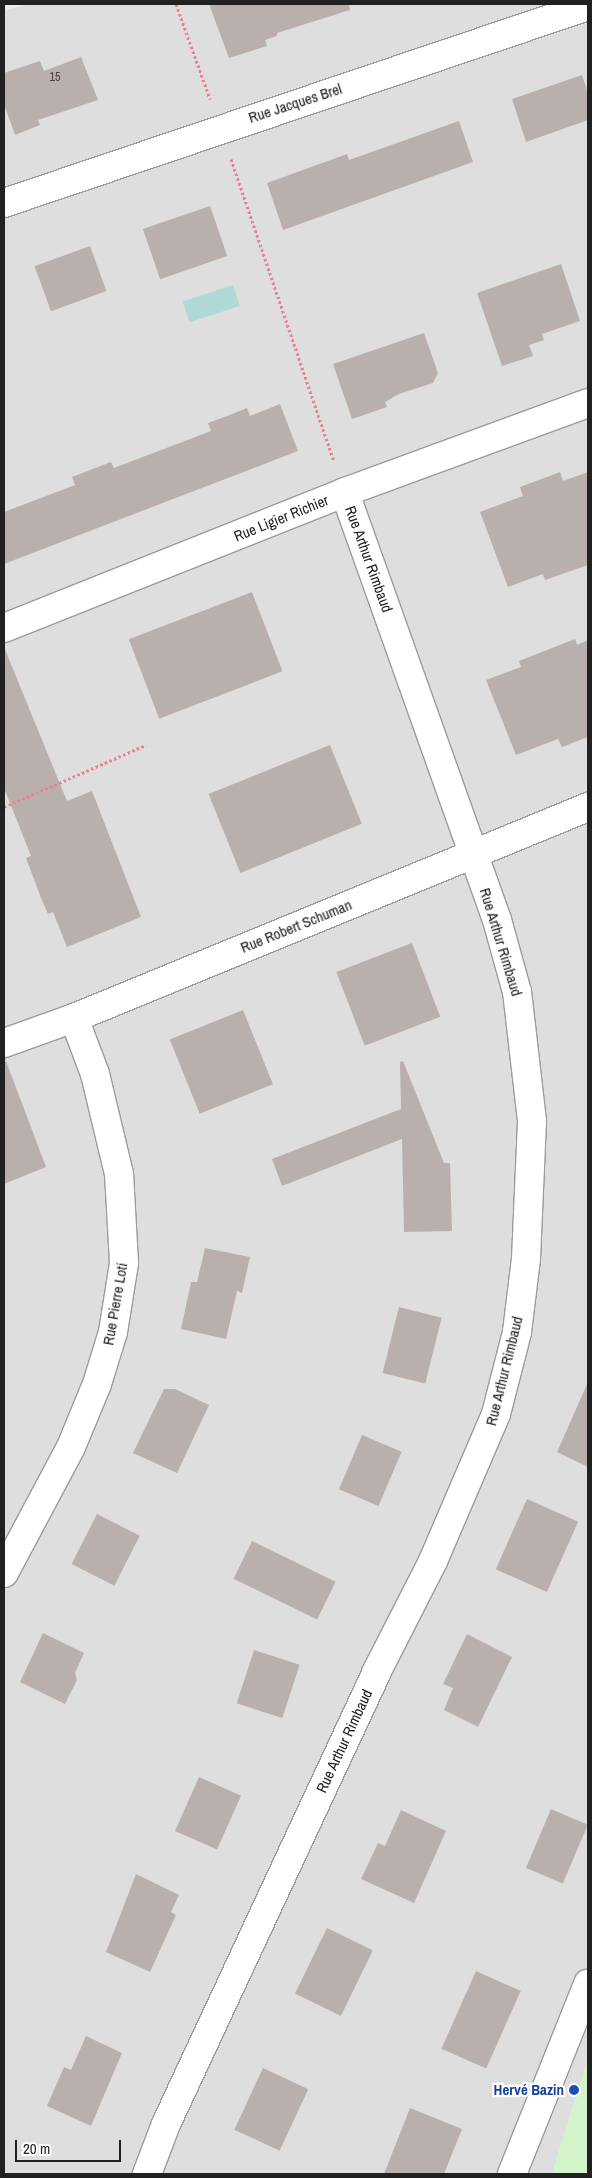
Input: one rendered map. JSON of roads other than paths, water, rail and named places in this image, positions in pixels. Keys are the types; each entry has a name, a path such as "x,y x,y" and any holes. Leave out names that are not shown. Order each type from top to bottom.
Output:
{"street":[{"name":"Rue Jacques Brel","path":"4,203 220,128 588,6"},
{"name":"Rue Ligier Richier","path":"4,628 345,492 588,403"},
{"name":"Rue Arthur Rimbaud","path":"147,2174 166,2124 376,1673 433,1561 496,1414 517,1332 526,1260 532,1121 518,992 497,920 345,492"},
{"name":"Rue Robert Schuman","path":"4,1043 74,1018 588,807"},
{"name":"Rue Pierre Loti","path":"4,1572 71,1447 97,1384 113,1332 124,1263 119,1174 95,1074 74,1018"},
{"path":"512,2174 587,1992"}],"water":[{"path":"233,285 240,306 189,322 183,301"}],"place":[{"name":"Hervé Bazin","path":"574,2090"}]}
